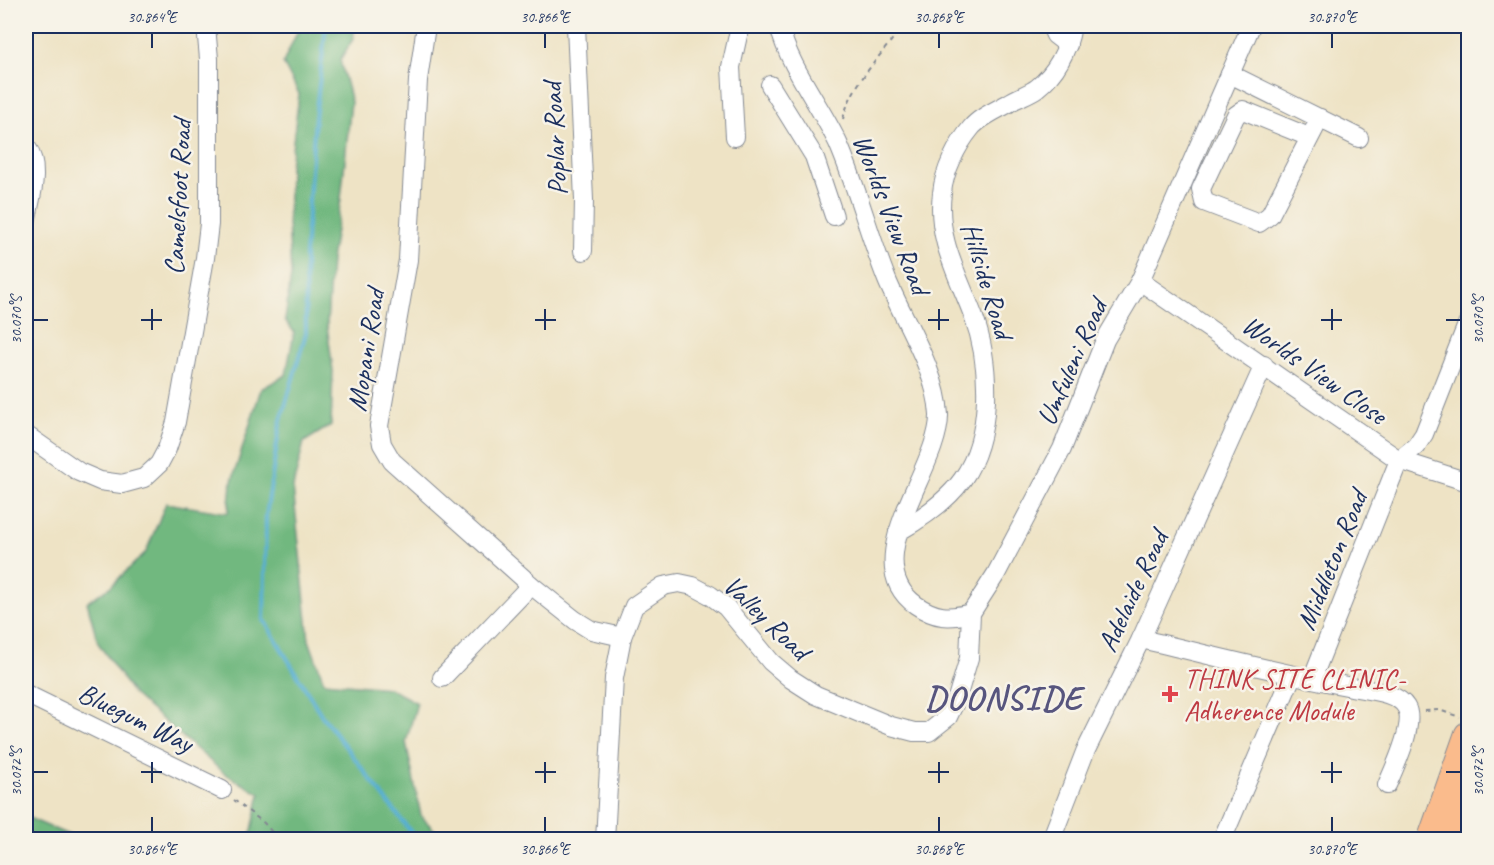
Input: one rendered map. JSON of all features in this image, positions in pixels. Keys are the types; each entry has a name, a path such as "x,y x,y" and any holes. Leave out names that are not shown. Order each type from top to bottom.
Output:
{"highway":[{"path":"1431,840 1468,735"},
{"path":"1449,840 1468,792"}],"street":[{"name":"Camelsfoot Road","path":"26,435 80,472 100,481 122,484 144,478 159,464 167,449 176,422 209,224 209,60 206,26"},
{"name":"Mopani Road","path":"426,26 418,80 411,231 379,426 382,444 392,461 531,585 591,630 622,637"},
{"name":"Poplar Road","path":"576,26 584,200 583,251"},
{"path":"735,137 731,67 740,26"},
{"name":"Worlds View Road","path":"779,26 788,56 838,144 887,280 934,386 939,415 937,435 898,532 895,568 897,578 908,599 930,615 951,619 971,613"},
{"path":"1051,26 1055,35 1068,45"},
{"name":"Hillside Road","path":"898,532 923,518 947,498 970,468 984,430 987,377 974,317 944,240 940,208 944,178 972,127 1036,88 1053,71 1068,45 1072,26"},
{"name":"Umfuleni Road","path":"948,717 957,698 969,657 971,613 1038,498 1062,449 1105,340 1140,281 1251,26"},
{"path":"1230,74 1359,138"},
{"path":"770,85 814,156 834,216"},
{"path":"1309,137 1244,110 1236,115 1201,189 1204,202 1259,224 1270,215 1320,118"},
{"path":"814,156 838,144"},
{"path":"26,146 32,154 35,168 26,223"},
{"name":"Worlds View Close","path":"1140,281 1399,460 1468,482"},
{"path":"1399,460 1416,447 1424,434 1468,322"},
{"name":"Adelaide Road","path":"1051,840 1085,752 1141,639 1264,365"},
{"name":"Middleton Road","path":"1312,680 1399,460"},
{"name":"Valley Road","path":"604,840 614,678 622,637 634,606 663,586 679,583 693,586 726,607 771,662 791,679 816,695 891,726 914,732 929,732 948,717"},
{"path":"442,678 531,585"},
{"path":"1141,639 1292,676 1384,694 1405,705 1408,712 1399,758 1387,785"},
{"path":"1222,840 1292,676"},
{"name":"Bluegum Way","path":"26,694 222,790"}],"path":[{"path":"838,144 847,103 868,67 887,48 902,26"},
{"path":"1439,710 1468,720"},
{"path":"222,790 264,823 279,840"}],"green space":[{"path":"300,26 355,26 353,39 340,60 351,102 341,199 331,260 327,325 333,371 331,425 304,442 293,487 309,640 324,682 389,688 417,703 406,742 421,816 443,839 250,839 260,794 224,773 133,694 98,643 87,602 110,587 146,552 166,503 228,513 231,484 261,389 286,375 294,332 285,320 291,275 288,221 290,166 299,94 283,63"},
{"path":"26,816 31,819 78,839 26,839"}],"waterway":[{"path":"326,26 315,118 305,254 306,333 280,424 266,516 264,620 322,716 417,840"}],"place":[{"name":"THINK SITE CLINIC- Adherence Module","path":"1170,694"}],"district":[{"name":"DOONSIDE","path":"1004,697"}]}
